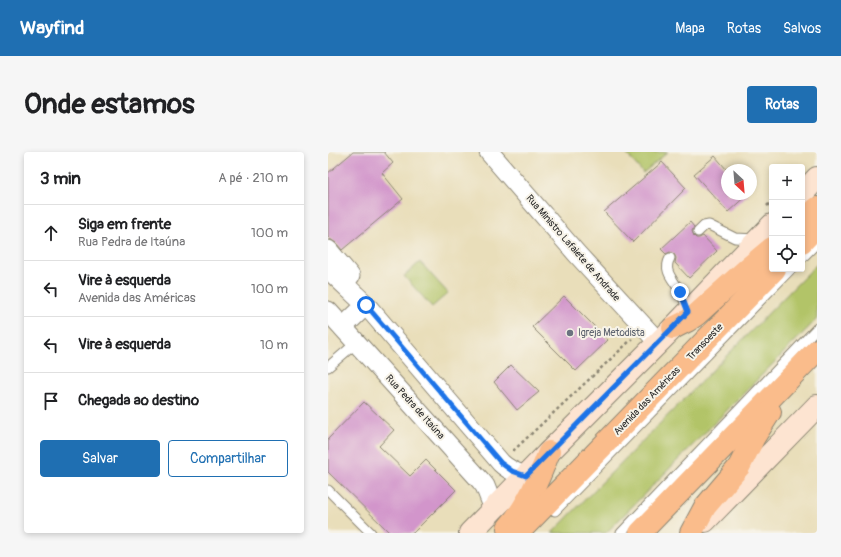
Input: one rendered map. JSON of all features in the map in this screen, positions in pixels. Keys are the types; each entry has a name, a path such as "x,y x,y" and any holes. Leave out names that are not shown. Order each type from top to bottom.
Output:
{"highway":[{"path":"805,219 817,208"},
{"path":"805,239 817,226"},
{"path":"665,335 696,315 748,268 767,237"},
{"name":"Avenida das Américas","path":"518,533 772,272"},
{"path":"640,533 817,350"},
{"path":"692,533 705,507 739,466 754,437 792,375"},
{"path":"503,533 524,506 537,481 549,452"}],"main road":[{"path":"805,191 817,178"},
{"path":"470,533 688,312 767,237"},
{"path":"692,533 817,406"}],"street":[{"name":"Rua Ministro Lafaiete de Andrade","path":"489,152 577,254 665,335"},
{"path":"328,250 368,297 395,339"},
{"path":"328,269 366,305 501,463 512,471 526,476"},
{"path":"343,327 366,305"},
{"name":"Rua Pedra de Itaúna","path":"328,311 482,481 494,509"},
{"path":"371,358 395,339"}],"lane":[{"path":"698,232 704,226 709,225 735,238 767,237"},
{"path":"805,255 817,243"},
{"path":"670,258 667,263 668,272 680,292 688,312"},
{"name":"Transoeste","path":"550,516 788,272"},
{"path":"621,533 817,328"},
{"path":"328,367 356,342"},
{"path":"328,490 371,533"}],"green space":[{"path":"625,152 668,152 643,173"},
{"path":"420,262 448,293 432,307 404,276"},
{"path":"817,264 817,319 606,533 552,533"}],"building":[{"path":"353,152 384,152 393,163 382,173 403,199 342,250 328,237 328,173"},
{"path":"715,156 722,164 721,200 741,200 728,212 694,174"},
{"path":"662,162 686,188 633,242 604,212"},
{"path":"690,222 694,227 692,231 694,236 699,238 703,236 717,251 689,278 675,263 676,258 674,254 670,252 666,254 661,249"},
{"name":"Igreja Metodista","path":"564,296 608,340 576,371 532,327"},
{"path":"511,365 539,392 517,410 494,382"},
{"path":"364,402 394,430 379,446 410,476 426,460 456,490 413,533 390,533 328,472 328,439"}],"place":[{"name":"Igreja Metodista","path":"570,333"}],"route":[{"path":"366,305 501,463 512,471 526,476 688,312 680,292"}]}
